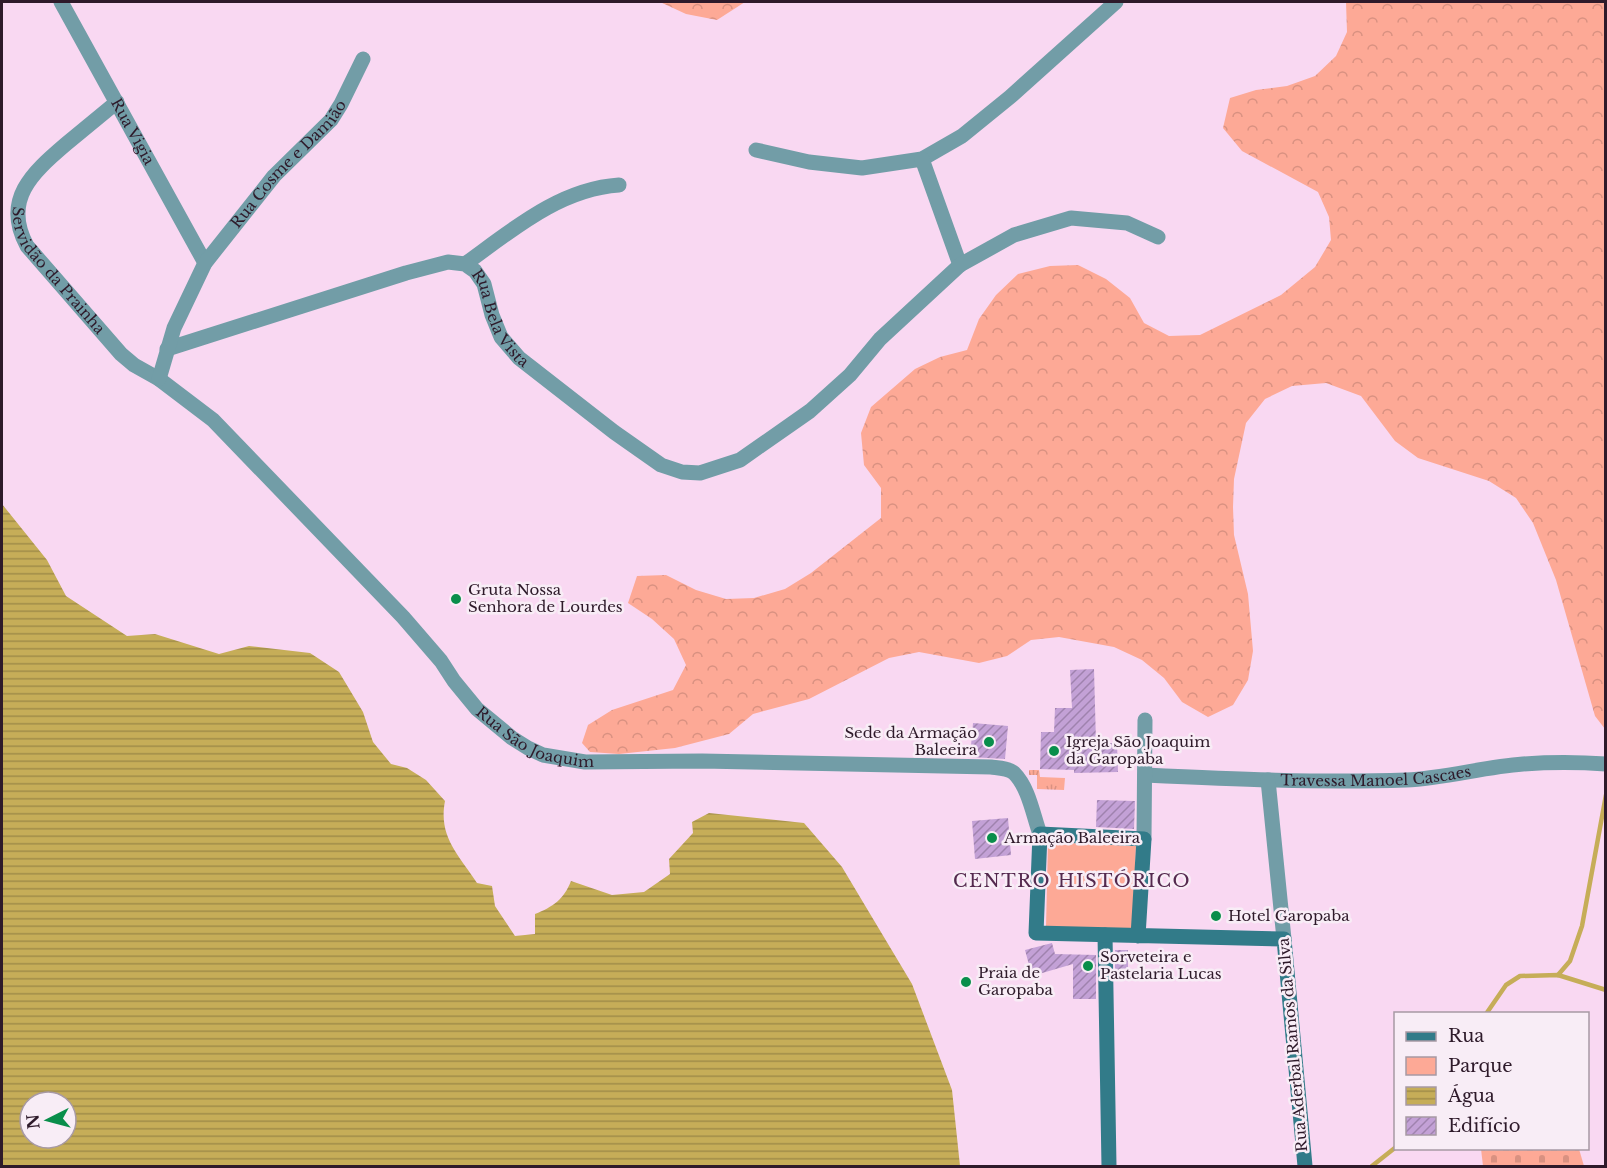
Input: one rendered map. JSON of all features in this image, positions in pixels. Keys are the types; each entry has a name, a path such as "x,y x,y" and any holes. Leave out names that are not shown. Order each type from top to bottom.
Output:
{"street":[{"name":"Rua Vigia","path":"61,2 206,263"},
{"path":"756,150 809,162 862,168 922,159 962,136 1010,97 1116,2"},
{"name":"Rua Cosme e Damião","path":"206,263 274,176 331,120 363,58"},
{"name":"Servidão da Prainha","path":"117,102 41,166 28,180 21,194 18,215 20,232 27,246 121,354 134,365 159,379"},
{"path":"922,159 960,265"},
{"path":"465,264 562,199 596,188 619,185"},
{"name":"Rua Bela Vista","path":"167,349 406,273 448,262 465,264 475,271 484,284 492,315 501,336 519,358 614,432 661,465 682,472 700,472 740,460 810,411 850,375 880,339 960,265 1014,235 1071,218 1127,223 1158,237"},
{"path":"159,379 174,328 206,263"},
{"name":"Rua São Joaquim","path":"159,379 213,420 403,617 441,661 477,709 528,748 543,755 585,762 702,761 1007,769 1013,773 1025,791 1040,834 1036,933 1105,935"},
{"path":"1138,936 1144,839 1145,720"},
{"name":"Travessa Manoel Cascaes","path":"1145,775 1269,780 1406,780 1523,764 1580,762 1605,764"},
{"name":"Rua Aderbal Ramos da Silva","path":"1269,780 1305,1167"},
{"path":"1040,834 1144,839"},
{"path":"1109,1167 1105,935 1284,939"}],"green space":[{"path":"660,2 745,2 717,20 686,14"},
{"path":"1346,2 1605,2 1605,729 1595,716 1556,580 1533,523 1516,498 1489,481 1418,458 1395,441 1361,396 1326,383 1292,386 1265,399 1246,423 1234,479 1233,507 1234,535 1248,594 1253,651 1248,680 1233,705 1208,717 1182,702 1164,678 1142,660 1114,647 1059,637 1031,640 1007,656 979,663 919,652 889,658 809,699 753,714 729,734 675,748 619,754 590,752 582,743 588,725 612,710 673,690 686,665 674,639 652,619 628,603 637,576 666,575 696,590 726,599 754,598 785,589 811,573 881,518 881,488 864,465 861,433 871,407 915,369 940,357 967,350 979,319 996,295 1018,274 1050,266 1078,265 1106,279 1130,298 1144,323 1169,336 1200,335 1281,295 1315,267 1331,240 1329,217 1318,192 1242,151 1223,128 1230,98 1256,90 1287,86 1315,76 1336,56 1347,32"},
{"path":"1029,770 1039,770 1040,777 1065,778 1064,790 1037,789 1037,775 1029,775"},
{"path":"1048,842 1136,846 1132,932 1046,927"},
{"path":"1481,1150 1579,1150 1584,1166 1483,1166"}],"water":[{"path":"2,504 47,560 66,596 127,636 155,634 219,654 249,646 310,653 339,672 363,712 373,742 391,764 407,768 426,780 445,801 445,825 452,845 477,883 492,886 495,906 515,936 535,934 535,914 557,902 571,881 612,895 644,892 670,874 669,859 693,833 692,822 709,813 804,823 842,867 912,984 952,1090 960,1166 2,1166"}],"building":[{"path":"1094,669 1096,743 1117,743 1118,772 1074,773 1074,770 1040,769 1041,732 1054,732 1055,708 1072,708 1070,670"},
{"name":"Sede da Armação Baleeira","path":"973,723 1008,726 1005,759 970,757"},
{"path":"1097,800 1135,801 1134,829 1096,827"},
{"name":"Armação Baleeira","path":"1008,818 1011,855 975,859 972,821"},
{"path":"1052,943 1055,954 1096,955 1096,999 1073,999 1073,964 1032,976 1025,950"},
{"path":"1115,950 1128,950 1128,970 1115,970"}],"waterway":[{"path":"1558,975 1570,961 1582,926 1606,795"},
{"path":"1487,1012 1506,985 1520,976 1558,975 1606,990"},
{"path":"1372,1166 1394,1149"}],"place":[{"name":"Gruta Nossa Senhora de Lourdes","path":"456,599"},
{"name":"Sede da Armação Baleeira","path":"989,742"},
{"name":"Igreja São Joaquim da Garopaba","path":"1054,751"},
{"name":"Armação Baleeira","path":"992,838"},
{"name":"Hotel Garopaba","path":"1216,916"},
{"name":"Sorveteira e Pastelaria Lucas","path":"1088,966"},
{"name":"Praia de Garopaba","path":"966,982"}],"district":[{"name":"CENTRO HISTÓRICO","path":"1072,881"}]}
